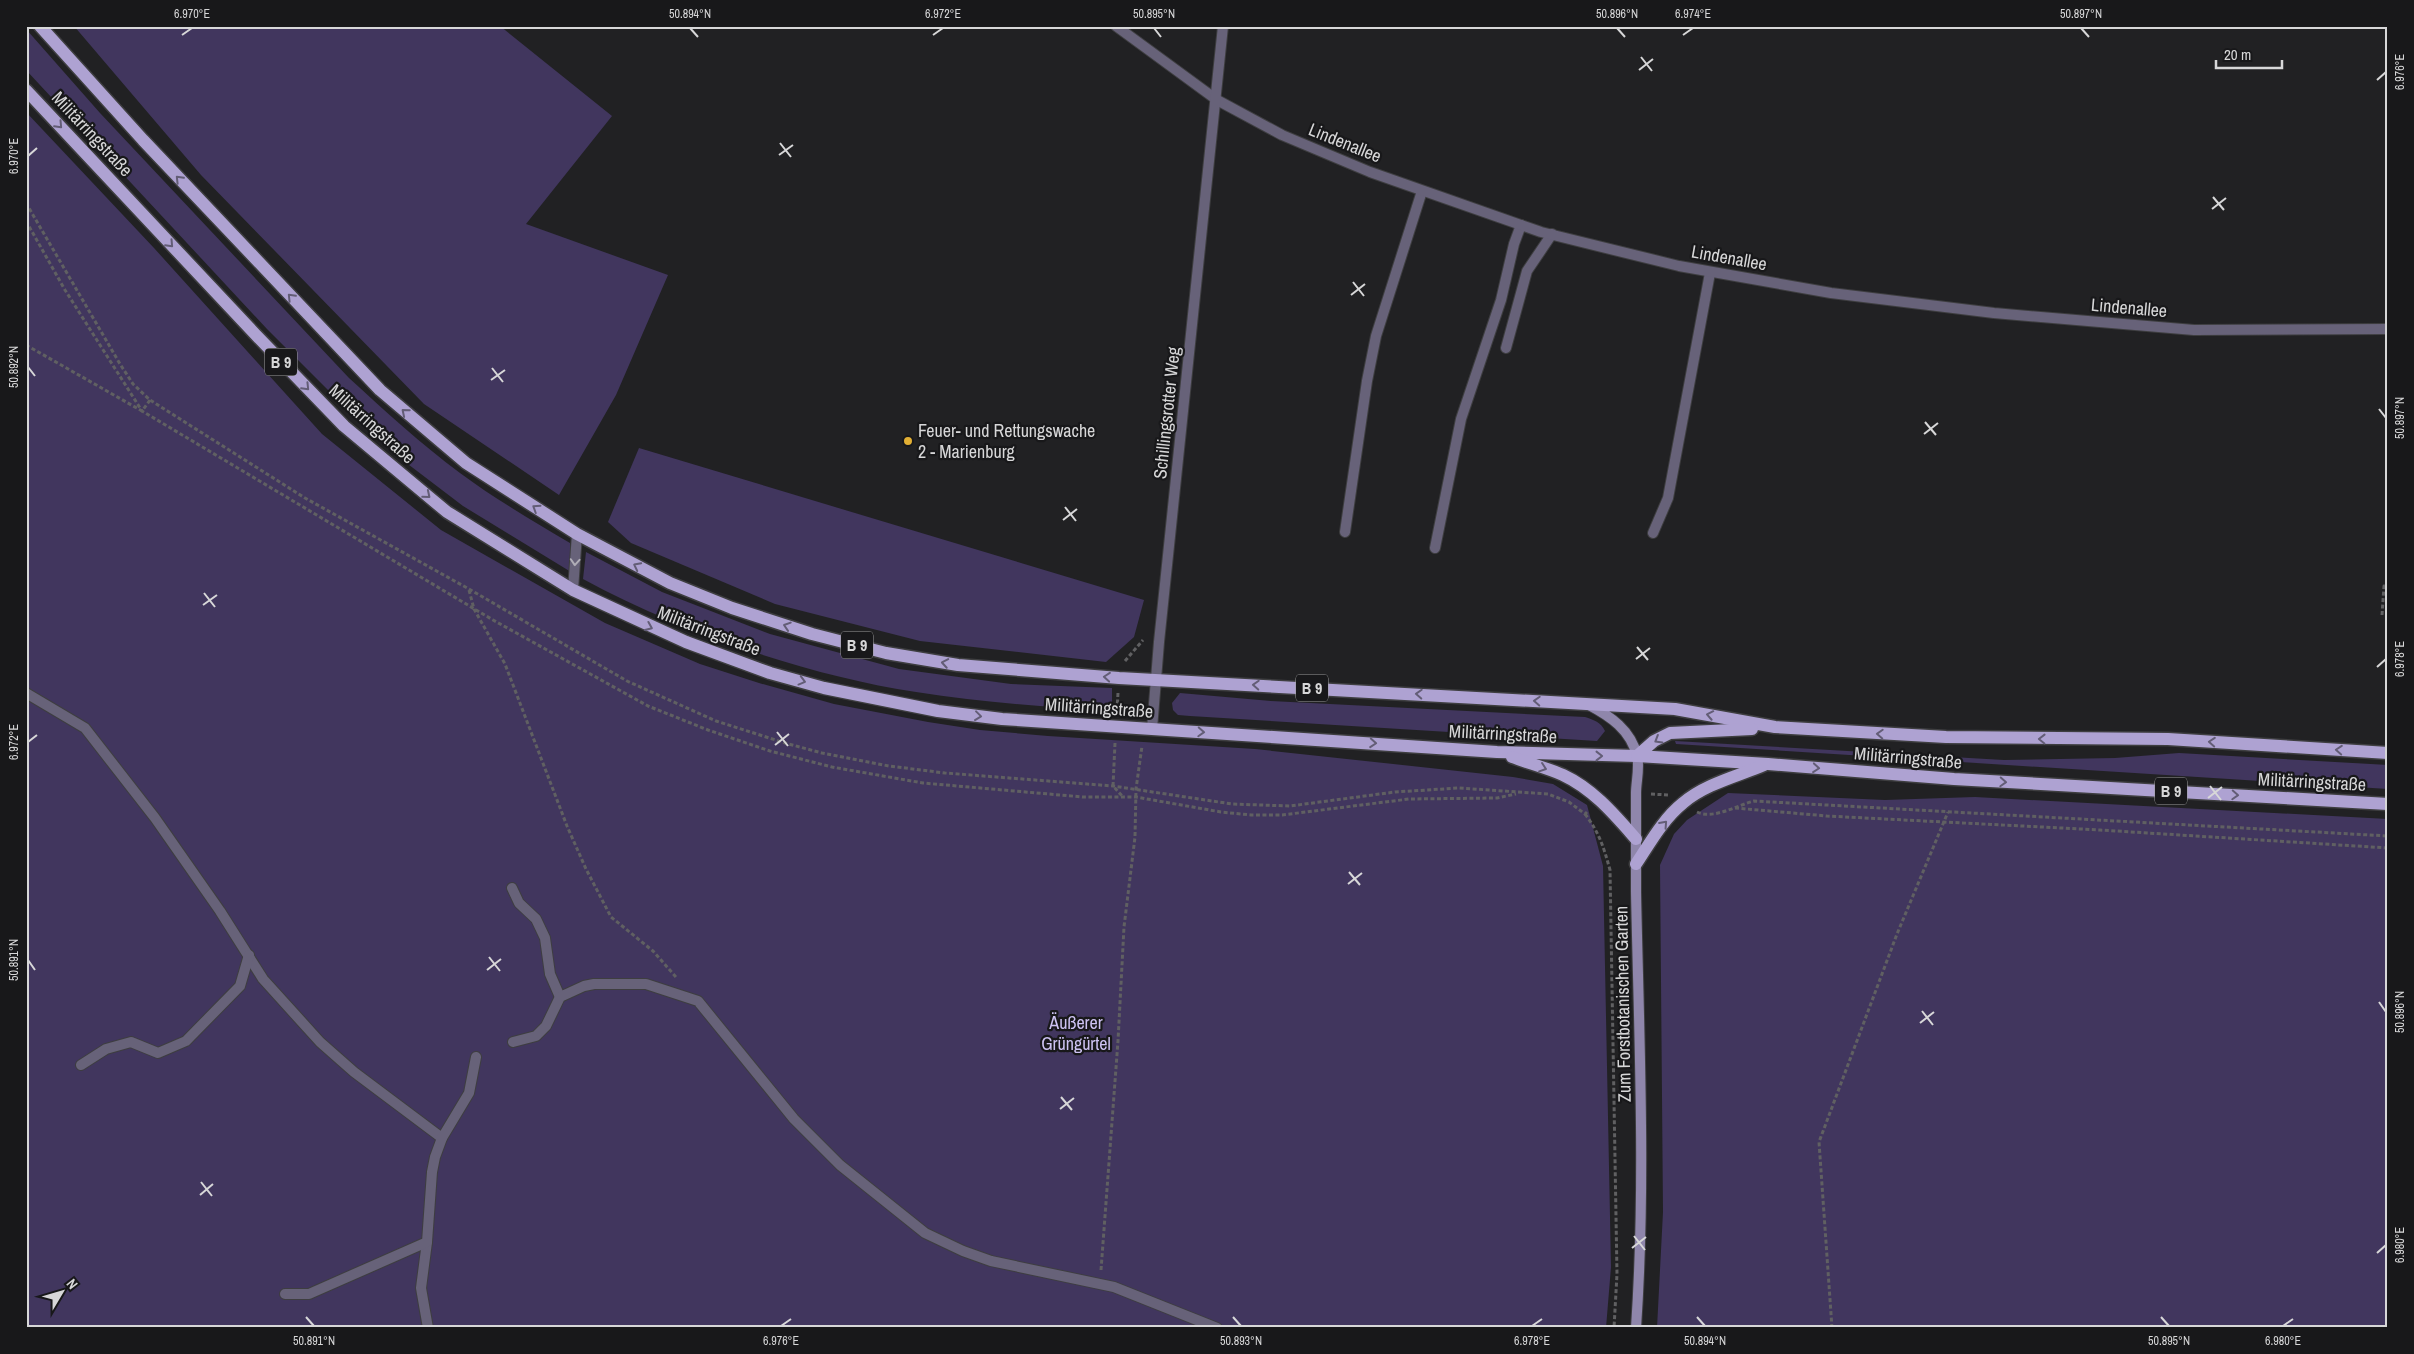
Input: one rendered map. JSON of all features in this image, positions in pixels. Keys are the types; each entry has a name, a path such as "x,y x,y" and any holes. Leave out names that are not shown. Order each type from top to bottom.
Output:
{"main road":[{"name":"Militärringstraße","path":"40,26 142,140 380,390 466,463 577,534 670,583 732,608 812,634 886,653 958,665 1119,678 1675,709 1775,728 1946,738 2168,739 2388,753"},
{"name":"Militärringstraße","path":"26,90 248,327 344,426 447,512 574,590 686,642 770,672 824,688 938,711 1002,719 1497,752 1637,756 1768,764 1954,779 2388,804"},
{"name":"Zum Forstbotanischen Garten","path":"1586,704 1610,716 1618,724 1629,736 1637,756 1636,864 1641,1119 1641,1258 1636,1328"},
{"name":"B 9","path":"1637,756 1654,741 1670,733 1775,728"},
{"name":"B 9","path":"1497,752 1562,775 1585,788 1600,800 1636,839"},
{"name":"B 9","path":"1636,864 1658,831 1684,802 1705,789 1768,764"}],"street":[{"name":"Lindenallee","path":"1116,26 1217,100 1282,135 1422,191 1521,225 1710,272 1831,293 1994,313 2184,329 2388,329"},
{"name":"Schillingsrotter Weg","path":"1152,730 1159,642 1217,100 1223,26"},
{"path":"1345,532 1366,381 1376,336 1422,191"},
{"path":"1435,548 1461,419 1501,300 1514,244 1521,225"},
{"path":"1506,348 1523,280 1552,234"},
{"path":"1653,532 1668,498 1710,272"},
{"path":"574,590 577,534"},
{"path":"26,693 84,728 155,818 249,955 263,979 320,1042 354,1072 442,1138"},
{"path":"512,888 519,903 536,919 545,938 550,974 560,998"},
{"path":"81,1065 106,1049 131,1042 158,1053 186,1041 240,986 249,955"},
{"path":"513,1042 528,1040 542,1031 560,998 584,986 594,984 646,984 698,1001 794,1119 840,1165 925,1233 963,1251 991,1261 1100,1283 1140,1295 1217,1328"},
{"path":"428,1328 421,1288 427,1242 432,1172 442,1138 469,1093 476,1057"},
{"path":"285,1294 310,1294 427,1242"}],"path":[{"path":"26,203 133,384 150,400 305,498 469,589 634,685 686,709 747,732 822,753 889,766 944,774 1113,786 1232,804 1290,806 1395,792 1459,788 1522,792"},
{"path":"26,345 142,411 150,400"},
{"path":"2382,615 2384,586 2388,586"},
{"path":"469,589 474,609 504,664 586,870 612,917 653,951 678,980"},
{"path":"1123,797 1113,786 1119,678 1122,664 1142,640 1159,642"},
{"path":"1100,1283 1118,1041 1124,927 1136,838 1136,789 1142,745 1152,730"},
{"path":"2388,836 1754,801 1732,807 1827,816 2388,848"},
{"path":"1832,1328 1819,1142 1897,934 1948,812"},
{"path":"1585,814 1596,829 1610,870 1617,1274 1614,1328"}],"green space":[{"path":"74,26 500,26 612,116 526,224 668,275 616,395 559,495 424,404 201,175"},
{"path":"26,29 100,113 349,378 417,439 473,483 570,543 571,572 463,506 396,455 369,431 267,329 26,70"},
{"name":"Äußerer Grüngürtel","path":"26,112 154,248 322,434 441,530 605,623 700,664 759,683 834,704 928,722 980,730 1048,736 1255,749 1513,777 1553,784 1587,805 1603,866 1611,1267 1606,1328 26,1328"},
{"path":"639,448 1144,600 1134,637 1106,662 920,641 775,604 631,543 608,522"},
{"path":"586,552 662,592 770,634 899,669 1011,684 1112,688 1112,711 1014,704 916,692 831,675 788,663 702,634 661,617 583,579"},
{"path":"1180,693 1271,701 1585,717 1599,723 1605,731 1597,741 1178,715 1173,710 1172,703"},
{"path":"1675,741 2004,760 2115,758 2179,753 2388,765 2388,789 1676,744"},
{"path":"1728,793 1885,800 1975,797 2388,819 2388,1328 1657,1328 1663,1212 1660,865 1674,834 1687,820"}],"place":[{"name":"Feuer- und Rettungswache 2 - Marienburg","path":"908,441"}]}
